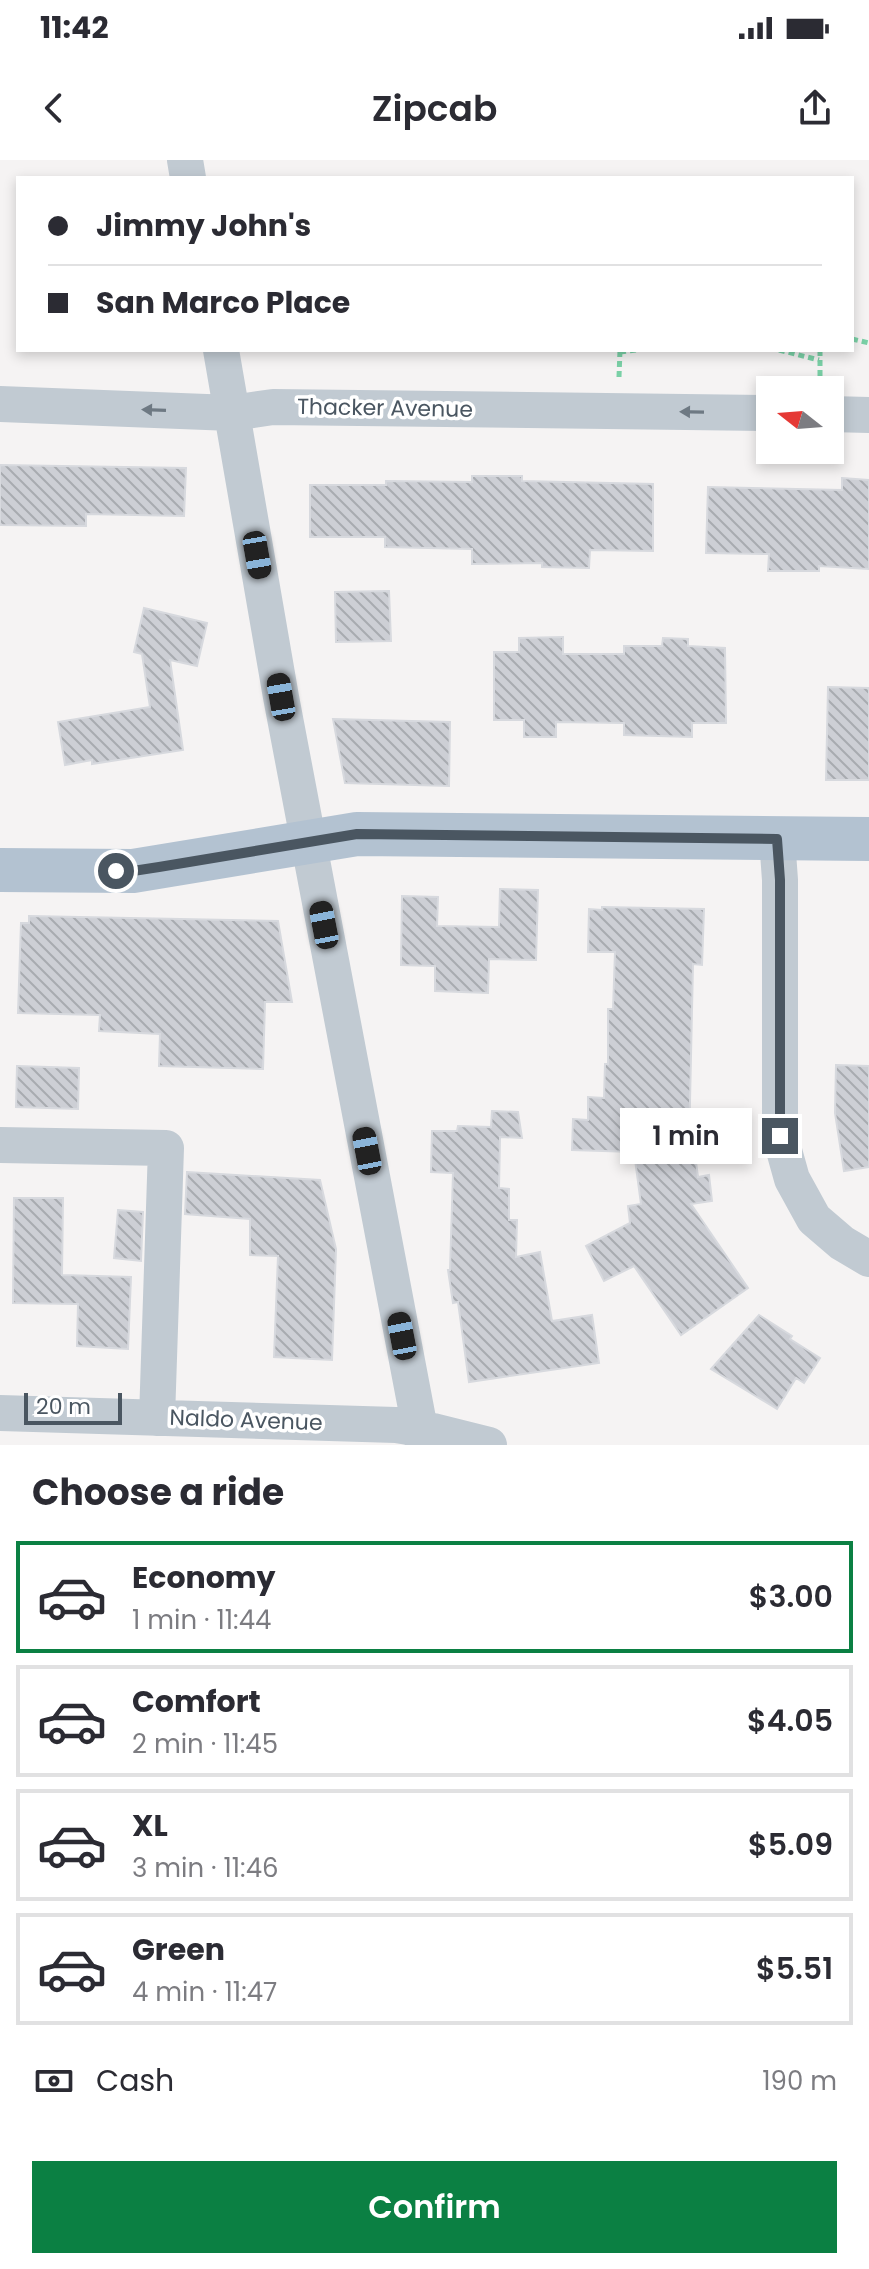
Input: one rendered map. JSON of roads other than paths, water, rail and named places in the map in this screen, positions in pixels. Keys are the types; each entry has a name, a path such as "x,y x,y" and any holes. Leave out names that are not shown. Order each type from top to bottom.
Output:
{"main road":[{"path":"0,870 133,871 357,834 869,839"}],"street":[{"path":"221,352 308,842 422,1436"},
{"name":"Thacker Avenue","path":"0,404 232,413 273,407 756,413"},
{"path":"844,414 869,415"},
{"path":"777,839 780,880 780,1136 792,1179 814,1219 842,1243 869,1259"},
{"path":"0,1145 166,1148 157,1418"},
{"name":"Naldo Avenue","path":"0,1413 370,1424 422,1436 489,1445"}]}
